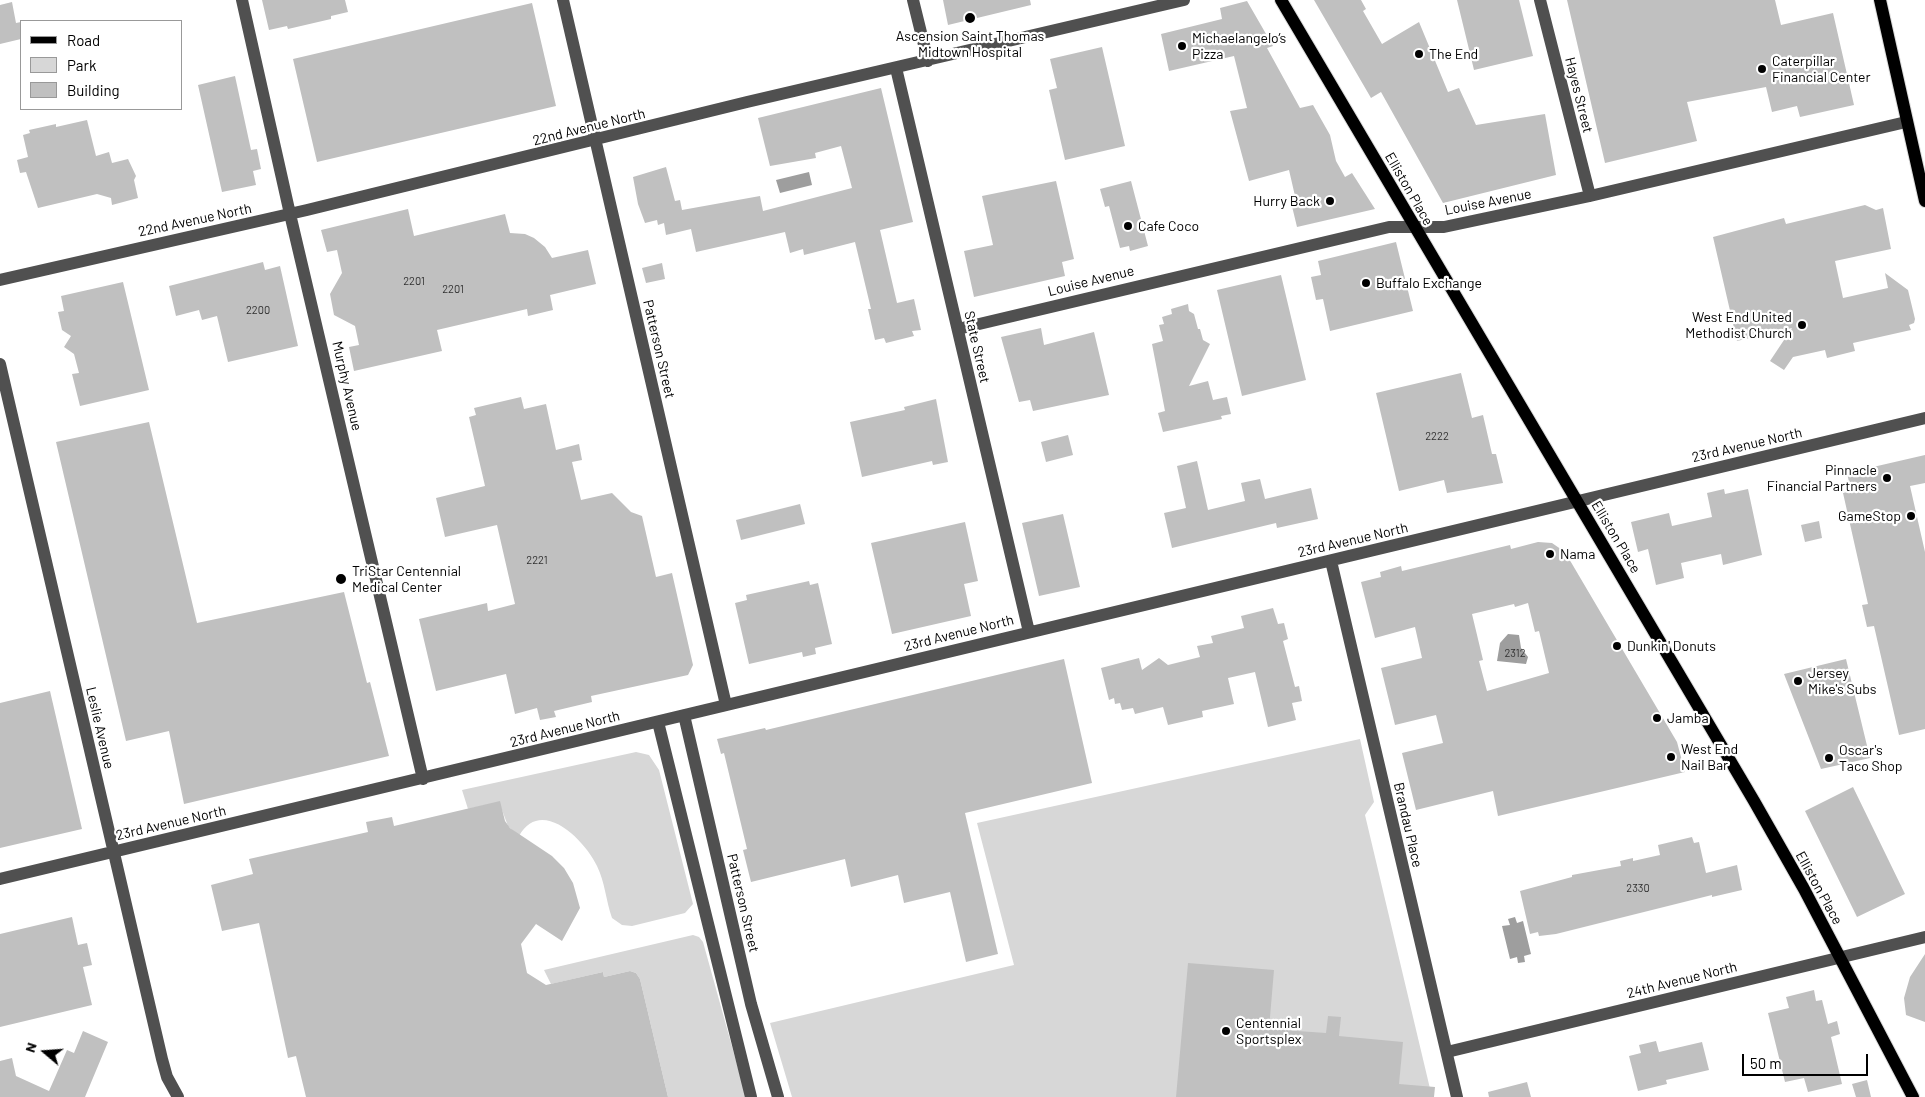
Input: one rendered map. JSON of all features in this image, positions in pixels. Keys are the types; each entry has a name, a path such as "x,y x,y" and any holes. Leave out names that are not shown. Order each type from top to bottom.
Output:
{"main road":[{"name":"Elliston Place","path":"1280,0 1754,801 1913,1097"},
{"path":"1880,0 1925,201"}],"street":[{"name":"Murphy Avenue","path":"242,0 290,214 423,779"},
{"name":"Patterson Street","path":"563,0 726,705"},
{"path":"913,0 928,61"},
{"name":"22nd Avenue North","path":"0,280 290,214 1184,0"},
{"name":"Hayes Street","path":"1540,0 1590,196"},
{"name":"State Street","path":"896,68 1029,632"},
{"name":"Louise Avenue","path":"958,329 1389,227 1444,227 1590,196 1906,122"},
{"name":"Leslie Avenue","path":"0,364 162,1059 167,1077 178,1097"},
{"name":"23rd Avenue North","path":"0,879 1029,632 1578,503 1925,418"},
{"name":"Brandau Place","path":"1331,561 1457,1097"},
{"name":"Patterson Street","path":"684,715 751,1004 778,1097"},
{"path":"658,722 751,1097"},
{"name":"24th Avenue North","path":"1446,1052 1925,937"}],"green space":[{"path":"1360,739 1374,802 1365,815 1432,1097 792,1097 770,1023 1014,965 977,823"},
{"path":"636,752 649,755 659,770 693,904 685,913 632,926 622,925 612,918 597,866 583,845 562,826 550,821 539,820 528,825 519,836 508,826 499,802 468,809 462,790"},
{"path":"693,935 699,937 703,942 746,1097 668,1097 640,979 636,973 630,971 604,977 603,972 551,984 544,970"}],"shaded area":[{"path":"809,172 812,185 780,193 776,180"},
{"path":"1508,634 1519,635 1521,648 1528,657 1526,664 1497,661 1500,643"},
{"path":"1515,917 1517,923 1523,921 1531,954 1524,956 1525,962 1518,963 1517,957 1510,959 1502,926 1510,925 1508,919"}],"building":[{"path":"262,0 345,0 348,12 331,16 331,19 288,29 287,26 269,30"},
{"path":"943,0 1030,0 1031,5 948,25"},
{"path":"1314,0 1361,0 1366,9 1363,11 1382,44 1419,22 1448,92 1459,88 1476,125 1545,114 1556,175 1443,203 1381,92 1371,98"},
{"path":"1457,0 1519,0 1533,56 1474,70"},
{"path":"1567,0 1775,0 1781,25 1833,13 1854,105 1800,117 1797,106 1772,112 1766,87 1687,102 1697,141 1605,163"},
{"path":"1247,1 1273,46 1267,48 1300,108 1313,105 1330,135 1336,161 1345,177 1352,173 1375,209 1297,227 1290,198 1295,196 1289,170 1249,181 1230,111 1247,108 1234,56 1169,71 1161,34 1222,19 1220,8"},
{"path":"12,2 16,23 20,22 20,39 0,44 0,5"},
{"path":"532,3 556,106 317,162 293,59"},
{"path":"1102,47 1125,146 1065,160 1049,90 1057,88 1050,59"},
{"path":"235,76 251,150 257,149 261,169 253,171 256,185 222,192 198,85"},
{"path":"881,88 913,222 880,230 897,303 914,299 921,330 912,331 914,336 886,343 884,338 875,340 868,309 871,309 855,242 804,255 803,249 790,253 785,232 696,252 691,229 666,235 664,223 658,225 657,220 645,223 638,204 633,177 666,167 675,201 680,200 682,210 760,196 763,211 852,188 841,146 815,153 816,158 770,166 758,118"},
{"path":"87,120 96,156 109,152 112,163 128,159 136,176 134,180 138,198 112,205 111,198 97,194 38,208 26,172 20,173 17,160 28,157 23,135 30,133 29,130 56,124 56,127"},
{"path":"1056,181 1074,259 1062,262 1065,276 974,297 964,251 993,245 982,196"},
{"name":"Cafe Coco","path":"1131,181 1148,246 1130,251 1129,246 1120,248 1109,206 1105,207 1100,189"},
{"path":"1865,205 1876,210 1883,208 1891,249 1835,261 1843,298 1888,288 1885,273 1908,290 1915,319 1914,323 1909,325 1911,330 1853,343 1855,351 1827,358 1825,350 1793,357 1784,370 1770,361 1792,328 1737,341 1713,237 1784,218 1786,224"},
{"path":"408,209 414,236 505,214 510,233 525,234 534,238 545,247 552,258 588,250 596,284 550,295 553,310 528,316 527,309 437,330 442,351 354,371 349,347 359,345 355,326 334,315 330,294 342,273 337,250 327,252 321,230"},
{"path":"1396,242 1413,311 1330,331 1323,299 1316,300 1311,277 1321,275 1318,261"},
{"path":"263,262 265,270 280,266 298,346 228,362 217,316 202,320 199,310 176,316 169,286"},
{"path":"662,263 665,279 646,283 642,268"},
{"path":"1281,275 1306,380 1242,396 1217,290"},
{"path":"123,282 149,390 80,406 72,374 79,373 74,354 64,347 71,336 62,330 58,312 64,311 61,296"},
{"path":"1188,304 1189,311 1194,314 1203,340 1210,344 1189,386 1208,381 1213,400 1227,397 1231,414 1221,416 1222,419 1163,432 1158,413 1165,411 1152,344 1163,341 1159,325 1164,324 1162,317 1172,314 1171,309"},
{"path":"1041,328 1044,345 1094,332 1109,395 1033,411 1030,400 1019,402 1001,337"},
{"path":"1461,373 1472,418 1483,415 1492,454 1496,454 1503,483 1447,493 1444,480 1399,491 1376,393"},
{"path":"521,397 524,409 546,404 556,450 579,444 582,460 572,462 581,500 612,493 631,512 642,516 656,577 672,573 693,665 688,675 591,696 592,702 554,711 556,717 540,720 537,708 515,714 506,674 436,691 419,619 487,603 488,611 515,604 497,525 445,537 436,498 485,486 469,417 476,415 474,408"},
{"path":"936,399 948,462 933,465 932,461 862,477 850,422 905,410 904,407"},
{"path":"149,422 197,623 344,592 367,683 370,682 389,756 184,804 169,731 126,741 56,442"},
{"path":"1068,435 1073,455 1046,462 1041,442"},
{"path":"1925,455 1925,483 1910,486 1925,552 1925,729 1899,735 1874,626 1867,627 1862,605 1868,604 1843,493 1851,491 1847,473"},
{"path":"1197,461 1208,510 1245,501 1241,483 1260,479 1265,499 1311,488 1318,519 1277,528 1276,523 1172,548 1164,513 1186,508 1177,466"},
{"path":"1724,489 1725,494 1748,489 1762,555 1723,565 1721,554 1681,563 1684,578 1656,585 1648,549 1638,552 1631,522 1669,513 1672,526 1712,517 1707,493"},
{"path":"800,504 805,524 741,540 736,520"},
{"path":"1063,514 1080,587 1039,596 1022,523"},
{"path":"1819,521 1822,538 1805,542 1801,525"},
{"path":"965,522 978,581 964,584 971,616 892,634 871,543"},
{"path":"1538,542 1552,543 1565,552 1677,742 1685,772 1498,816 1493,791 1416,810 1402,753 1443,743 1436,715 1395,725 1381,668 1422,658 1415,627 1375,638 1361,582 1381,577 1380,572 1401,566 1402,571 1510,545 1511,549","holes":["1528,603 1535,632 1539,631 1549,673 1487,691 1479,661 1483,660 1472,614 1514,604 1515,607"]},
{"path":"809,581 810,585 818,583 832,644 815,648 816,654 803,657 802,652 749,664 735,603 747,600 746,595"},
{"path":"1273,608 1278,624 1284,623 1288,639 1283,641 1295,687 1299,686 1302,701 1292,703 1296,720 1268,727 1255,672 1228,678 1234,704 1202,711 1203,717 1168,725 1163,707 1135,714 1133,708 1122,710 1120,703 1115,704 1114,698 1109,700 1101,668 1139,658 1142,670 1159,658 1168,665 1200,657 1197,646 1213,643 1211,636 1244,628 1241,616"},
{"path":"1064,659 1092,783 965,813 998,954 966,962 950,892 904,903 898,875 851,887 845,859 751,882 743,850 747,849 724,753 721,754 717,739 765,728 766,730"},
{"path":"1846,659 1870,758 1821,769 1784,674"},
{"path":"50,691 82,829 0,848 0,703"},
{"path":"1853,787 1905,894 1857,917 1805,811"},
{"path":"500,801 505,821 510,828 552,856 564,868 573,883 580,908 562,941 536,924 521,944 527,973 546,985 603,972 604,977 630,971 636,973 640,979 668,1097 306,1097 296,1056 288,1058 259,923 222,931 211,885 253,874 249,859 368,832 366,822 392,817 394,826"},
{"path":"1692,837 1694,843 1699,842 1706,873 1737,865 1742,890 1712,897 1712,895 1556,934 1539,936 1538,932 1530,934 1520,891 1572,877 1572,875 1621,866 1620,861 1633,858 1633,861 1660,855 1658,845"},
{"path":"72,917 78,945 87,943 92,965 83,967 92,1005 0,1027 0,934"},
{"path":"1925,954 1925,1022 1906,1015 1904,998 1910,977"},
{"name":"Centennial Sportsplex","path":"1188,963 1274,970 1269,1029 1326,1033 1328,1016 1341,1017 1339,1036 1403,1042 1399,1084 1435,1087 1434,1097 1176,1097"},
{"path":"1814,990 1816,1001 1822,1000 1828,1024 1837,1021 1840,1034 1831,1037 1842,1084 1808,1092 1804,1078 1785,1082 1768,1013 1789,1008 1786,997"},
{"path":"83,1031 108,1042 85,1097 0,1097 0,1061 12,1058 16,1076 49,1091 67,1050 74,1053"},
{"path":"1656,1041 1659,1052 1702,1042 1709,1070 1666,1080 1667,1084 1638,1091 1629,1056 1641,1053 1639,1045"},
{"path":"1867,1080 1871,1097 1856,1097 1852,1084"},
{"path":"1527,1082 1531,1097 1489,1097 1488,1092"}],"place":[{"name":"Ascension Saint Thomas Midtown Hospital","path":"970,18"},
{"name":"Michaelangelo’s Pizza","path":"1182,46"},
{"name":"The End","path":"1419,54"},
{"name":"Caterpillar Financial Center","path":"1762,69"},
{"name":"Hurry Back","path":"1330,201"},
{"name":"Cafe Coco","path":"1128,226"},
{"name":"Buffalo Exchange","path":"1366,283"},
{"name":"West End United Methodist Church","path":"1802,325"},
{"name":"Pinnacle Financial Partners","path":"1887,478"},
{"name":"GameStop","path":"1911,516"},
{"name":"Nama","path":"1550,554"},
{"name":"TriStar Centennial Medical Center","path":"341,579"},
{"name":"Dunkin' Donuts","path":"1617,646"},
{"name":"Jersey Mike's Subs","path":"1798,681"},
{"name":"Jamba","path":"1657,718"},
{"name":"West End Nail Bar","path":"1671,757"},
{"name":"Oscar's Taco Shop","path":"1829,758"},
{"name":"Centennial Sportsplex","path":"1226,1031"}]}
